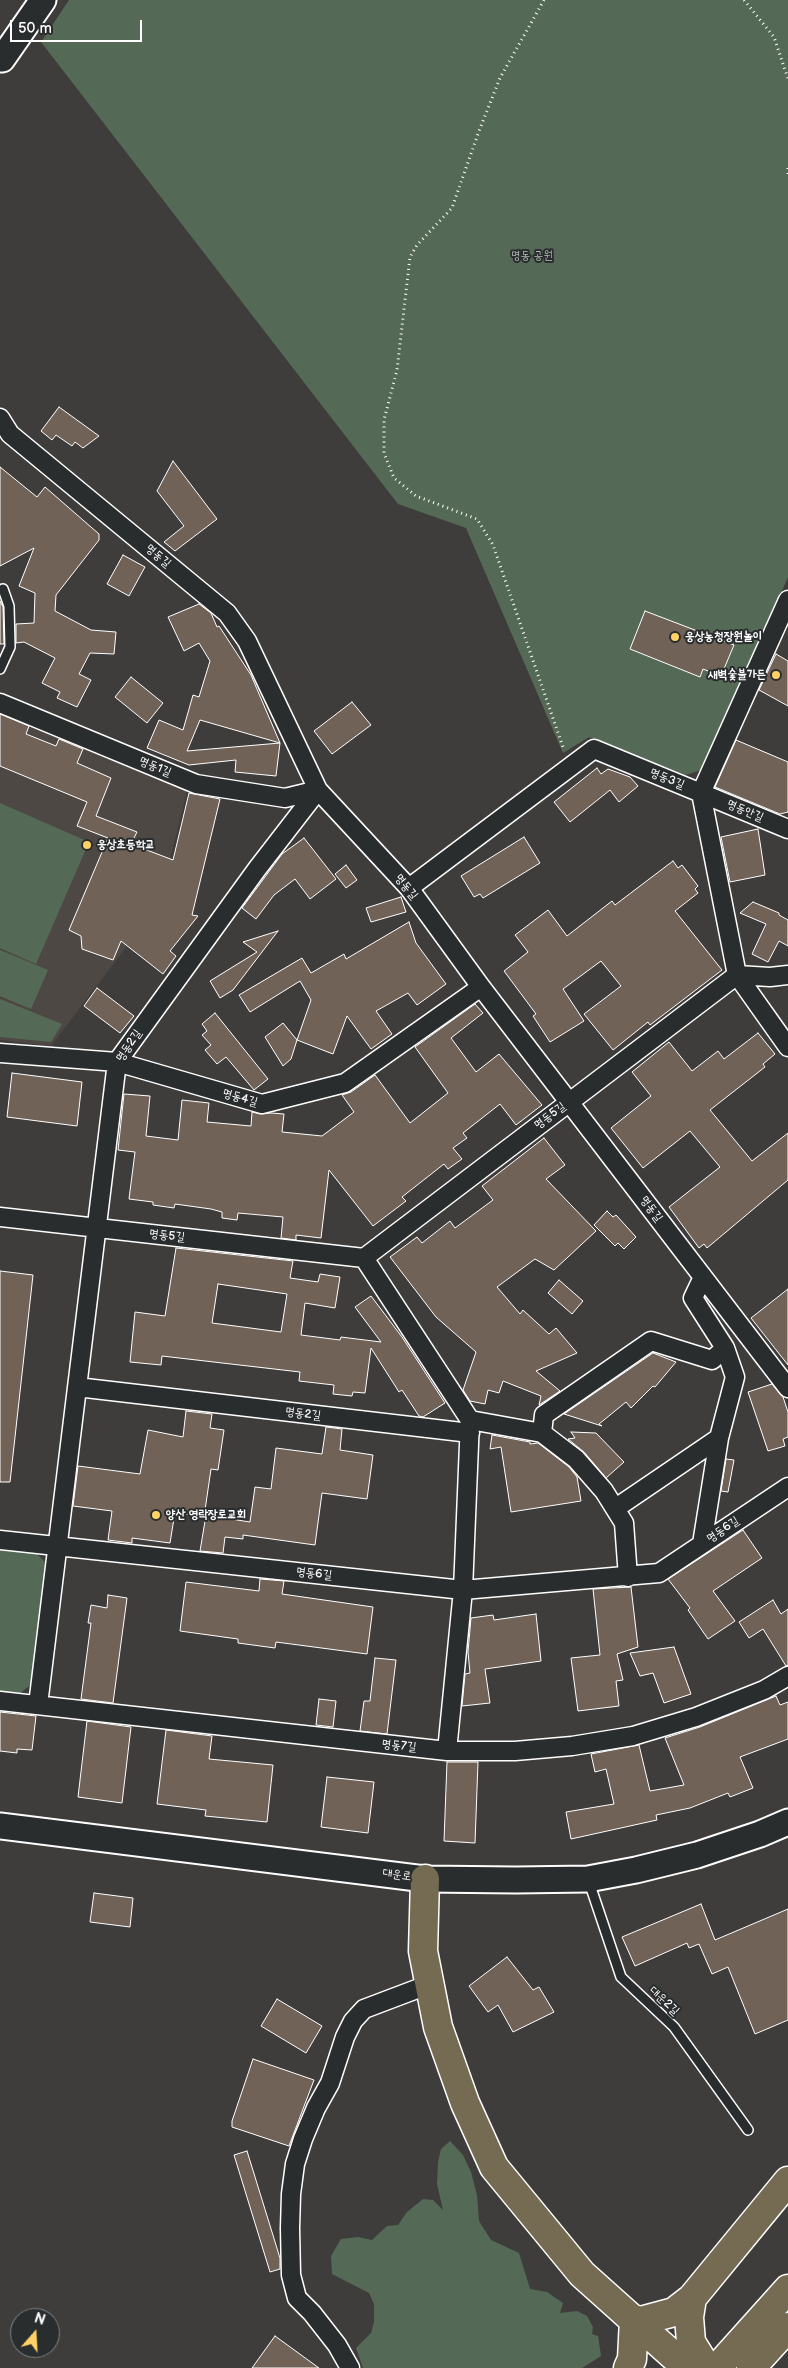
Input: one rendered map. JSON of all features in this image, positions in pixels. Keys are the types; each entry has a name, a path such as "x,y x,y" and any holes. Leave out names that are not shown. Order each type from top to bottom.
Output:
{"highway":[{"path":"425,1879 423,1951 441,2035 465,2103 494,2167 582,2274 636,2321 652,2339 687,2368"},
{"path":"636,2321 674,2312 692,2298 788,2181"},
{"path":"749,2357 788,2289"},
{"path":"692,2298 688,2317 691,2342 707,2368"},
{"path":"628,2368 632,2359 636,2321"},
{"path":"717,2368 749,2357 788,2327"}],"street":[{"path":"1,61 28,0"},
{"path":"1,61 43,0"},
{"name":"명동길","path":"0,418 10,434 227,613 247,641 318,790 409,888 481,987 788,1388"},
{"path":"788,600 701,793 737,975 788,1047"},
{"name":"명동1길","path":"0,703 196,784 285,798 318,790"},
{"name":"명동3길","path":"409,888 594,749 701,793"},
{"name":"명동2길","path":"38,1705 117,1062 257,869 318,790"},
{"name":"명동안길","path":"701,793 788,830"},
{"path":"737,975 770,977 788,975"},
{"name":"명동5길","path":"0,1217 364,1258 568,1101 737,975"},
{"name":"명동4길","path":"0,1053 117,1062 262,1104 345,1083 481,987"},
{"path":"364,1258 470,1427 463,1590 447,1751"},
{"path":"702,1544 719,1438 735,1376 725,1348 693,1298 703,1277"},
{"path":"542,1433 544,1415 651,1341 712,1360 725,1348"},
{"name":"명동2길","path":"77,1387 470,1427"},
{"path":"470,1427 542,1433 576,1459 616,1508 624,1523 628,1577"},
{"path":"616,1508 719,1438"},
{"name":"명동6길","path":"0,1540 463,1590 659,1573 788,1487"},
{"name":"명동7길","path":"0,1701 447,1751 524,1750 572,1746 633,1736 696,1717 764,1690 788,1676"},
{"name":"대운로","path":"0,1826 425,1879 588,1879 636,1870 697,1855 760,1834 788,1822"},
{"path":"350,2368 337,2345 312,2313 297,2298 291,2275 290,2228 291,2194 295,2164 306,2131 330,2083 345,2037 353,2021 364,2008 430,1984"}],"lane":[{"path":"0,669 10,647 9,606 3,589"},
{"name":"대운2길","path":"588,1879 620,1977 674,2027 748,2130"}],"path":[{"path":"544,0 500,78 452,208 417,245 410,257 397,370 384,420 384,453 394,478 416,496 477,519 493,545 570,767"},
{"path":"744,0 774,37 788,80"},
{"path":"788,168 788,178"}],"shaded area":[{"name":"웅상초등학교","path":"0,709 188,787 159,904 51,1046 0,1040"}],"green space":[{"name":"명동 공원","path":"69,0 788,0 788,577 704,769 686,775 589,737 563,753 466,528 398,504 41,42"},
{"path":"0,803 89,842 36,964 0,948"},
{"path":"0,950 48,970 31,1009 0,996"},
{"path":"0,999 62,1024 51,1042 0,1037"},
{"path":"0,1548 36,1553 46,1563 32,1684 15,1697 0,1695"},
{"path":"450,2141 463,2155 471,2172 477,2195 479,2221 491,2240 519,2253 530,2289 547,2292 563,2303 560,2313 577,2311 587,2316 593,2327 592,2334 598,2336 601,2356 582,2368 363,2368 356,2348 371,2333 374,2322 374,2304 369,2293 332,2274 331,2256 341,2239 358,2237 372,2240 387,2226 398,2225 407,2212 423,2199 433,2200 443,2210 437,2184 438,2162 441,2149"}],"building":[{"path":"59,407 99,436 83,448 75,442 72,446 56,435 52,440 41,431"},
{"path":"173,461 217,519 175,551 164,542 184,526 157,491"},
{"path":"0,467 37,497 45,487 99,534 99,540 56,595 55,611 91,630 116,632 114,654 90,653 79,674 91,680 77,707 57,698 60,692 42,683 55,658 24,642 16,643 16,624 34,623 35,593 19,586 34,548 0,566"},
{"path":"123,555 145,567 129,596 107,584"},
{"path":"0,601 3,607 4,644 0,644"},
{"path":"199,604 211,613 217,627 219,626 251,675 280,743 276,776 235,772 236,760 189,765 147,748 159,720 183,730 193,695 199,697 210,661 199,643 184,651 168,617","holes":["200,720 280,743 187,751"]},
{"name":"웅상농청장원놀이","path":"645,611 734,645 721,676 703,669 700,677 630,649"},
{"name":"새벽숯불가든","path":"776,654 788,661 788,706 759,690"},
{"path":"131,677 163,703 147,723 115,697"},
{"path":"352,702 371,725 332,754 314,731"},
{"path":"0,714 29,726 26,734 56,746 59,739 83,749 77,763 111,778 96,816 137,832 131,844 173,860 189,793 220,799 192,915 198,916 170,951 176,956 163,974 121,941 113,960 82,949 81,936 69,930 108,838 77,826 87,802 0,766"},
{"path":"736,740 788,762 788,812 780,814 715,787"},
{"path":"597,768 601,774 608,769 630,777 638,786 619,802 610,790 570,822 554,802"},
{"path":"758,829 765,875 730,882 721,837"},
{"path":"524,837 540,863 483,898 480,894 474,897 461,876"},
{"path":"304,838 336,879 310,899 295,879 274,895 256,919 242,908 282,854"},
{"path":"673,861 678,868 682,865 698,886 695,889 698,893 675,911 722,970 650,1025 648,1022 613,1050 584,1014 621,986 601,961 563,989 584,1021 550,1042 533,1016 536,1014 504,971 528,952 515,935 548,910 567,936 612,901 615,905"},
{"path":"346,865 357,880 346,888 335,874"},
{"path":"401,897 406,912 371,922 366,908"},
{"path":"753,902 779,913 779,915 788,920 788,946 779,941 768,962 752,954 766,924 740,913"},
{"path":"409,922 416,943 446,984 417,1005 408,993 376,1011 392,1034 371,1049 347,1016 333,1054 297,1040 311,1000 300,981 250,1012 239,995 302,958 311,973 344,954 346,959"},
{"path":"278,931 233,990 220,998 210,981 257,952 243,942"},
{"path":"97,988 134,1016 120,1033 84,1006"},
{"path":"475,1004 483,1013 451,1038 476,1072 499,1054 542,1105 516,1125 500,1104 463,1133 467,1138 453,1148 462,1159 448,1169 444,1164 402,1197 406,1201 373,1226 329,1170 321,1238 296,1235 296,1240 281,1238 283,1217 238,1213 237,1220 222,1218 222,1212 211,1209 175,1204 174,1208 153,1205 153,1202 129,1199 135,1152 118,1150 124,1094 150,1096 146,1136 178,1140 182,1100 209,1103 207,1122 251,1126 252,1112 284,1114 282,1132 322,1136 354,1112 342,1095 351,1092 375,1075 410,1123 448,1093 415,1047"},
{"path":"215,1013 268,1079 254,1090 226,1057 217,1064 205,1050 211,1045 202,1035 207,1031 202,1024"},
{"path":"283,1023 297,1040 291,1059 283,1066 265,1037"},
{"path":"758,1033 775,1054 763,1064 765,1067 710,1110 752,1161 788,1133 788,1180 707,1248 704,1244 699,1248 669,1207 720,1167 690,1131 643,1168 611,1128 651,1096 632,1072 669,1042 692,1071 718,1051 724,1059"},
{"path":"12,1073 82,1082 77,1126 7,1117"},
{"path":"544,1138 565,1165 546,1179 596,1231 554,1270 535,1259 497,1287 520,1314 523,1310 549,1334 556,1328 577,1353 536,1371 560,1391 539,1405 541,1396 503,1381 499,1393 488,1390 485,1404 470,1401 463,1390 476,1352 436,1317 390,1257 417,1237 422,1243 450,1221 455,1228 493,1200 482,1186"},
{"path":"607,1211 613,1217 616,1215 636,1237 624,1249 618,1243 615,1246 594,1225"},
{"path":"176,1248 293,1261 290,1278 318,1282 320,1274 340,1277 335,1308 305,1303 301,1335 340,1340 341,1337 381,1342 355,1307 371,1296 402,1337 445,1403 423,1417 419,1416 402,1390 399,1392 371,1348 365,1393 353,1392 352,1396 333,1394 334,1385 299,1381 300,1372 162,1356 161,1365 130,1362 135,1312 165,1316","holes":["218,1284 287,1294 281,1332 212,1323"]},
{"path":"0,1271 33,1275 10,1482 0,1482"},
{"path":"559,1280 583,1301 572,1314 548,1293"},
{"path":"788,1289 788,1365 751,1318"},
{"path":"653,1353 676,1362 655,1387 653,1386 631,1408 626,1402 599,1424 602,1426 564,1414"},
{"path":"772,1384 783,1397 788,1412 788,1437 783,1439 785,1446 768,1451 748,1392"},
{"path":"186,1411 212,1414 210,1428 224,1430 218,1470 211,1469 204,1517 175,1512 170,1543 132,1538 132,1543 108,1540 112,1511 73,1506 78,1466 140,1474 148,1430 183,1437"},
{"path":"326,1427 342,1429 340,1450 373,1455 367,1499 322,1493 315,1545 243,1535 243,1539 225,1537 223,1553 200,1551 206,1515 250,1522 255,1487 271,1489 276,1448 322,1454"},
{"path":"571,1432 596,1433 624,1462 606,1478 584,1452 568,1439 575,1438"},
{"path":"492,1435 530,1442 530,1444 538,1443 569,1467 577,1477 581,1501 511,1512 501,1447 490,1449"},
{"path":"726,1459 734,1460 728,1492 721,1491"},
{"path":"743,1530 762,1558 713,1591 735,1621 708,1639 688,1610 690,1608 668,1579"},
{"path":"260,1579 284,1581 282,1594 373,1607 367,1654 276,1642 275,1648 238,1643 238,1639 180,1631 186,1582 259,1591"},
{"path":"631,1587 638,1647 617,1654 623,1680 616,1681 619,1706 578,1711 571,1658 600,1655 593,1589"},
{"path":"108,1595 127,1598 113,1703 81,1699 91,1623 88,1623 91,1605 107,1608"},
{"path":"773,1600 781,1614 788,1609 788,1665 786,1666 763,1629 749,1638 739,1622"},
{"path":"536,1614 541,1661 485,1669 490,1703 462,1706 465,1674 470,1673 468,1652 471,1618 493,1615 494,1620"},
{"path":"674,1647 691,1694 664,1703 653,1673 640,1676 630,1653"},
{"path":"375,1658 396,1660 387,1734 360,1731 364,1701 370,1701"},
{"path":"776,1696 780,1705 788,1702 788,1739 740,1757 753,1788 730,1797 728,1793 690,1808 656,1815 657,1820 571,1839 566,1812 614,1804 606,1769 595,1772 591,1754 639,1745 650,1791 684,1785 665,1738 700,1727"},
{"path":"319,1699 336,1701 333,1727 316,1725"},
{"path":"0,1712 36,1716 32,1750 17,1749 17,1753 0,1751"},
{"path":"87,1721 131,1727 122,1803 78,1797"},
{"path":"166,1730 212,1736 209,1759 273,1765 267,1822 205,1816 206,1810 157,1804"},
{"path":"447,1762 478,1762 475,1843 444,1841"},
{"path":"327,1777 374,1782 368,1833 321,1827"},
{"path":"94,1893 133,1898 130,1927 90,1922"},
{"path":"701,1904 715,1940 788,1909 788,2020 755,2034 728,1967 712,1974 699,1944 689,1948 687,1943 635,1966 622,1937"},
{"path":"507,1957 533,1990 539,1987 554,2012 513,2032 498,2005 488,2012 469,1986"},
{"path":"277,1999 322,2026 306,2053 261,2026"},
{"path":"253,2059 314,2080 289,2146 232,2127 232,2121"},
{"path":"247,2151 280,2258 280,2269 270,2272 234,2155"},
{"path":"275,2336 319,2368 252,2368"}],"place":[{"name":"웅상농청장원놀이","path":"675,637"},
{"name":"새벽숯불가든","path":"776,675"},
{"name":"웅상초등학교","path":"87,845"},
{"name":"양산 영락장로교회","path":"156,1515"}]}
